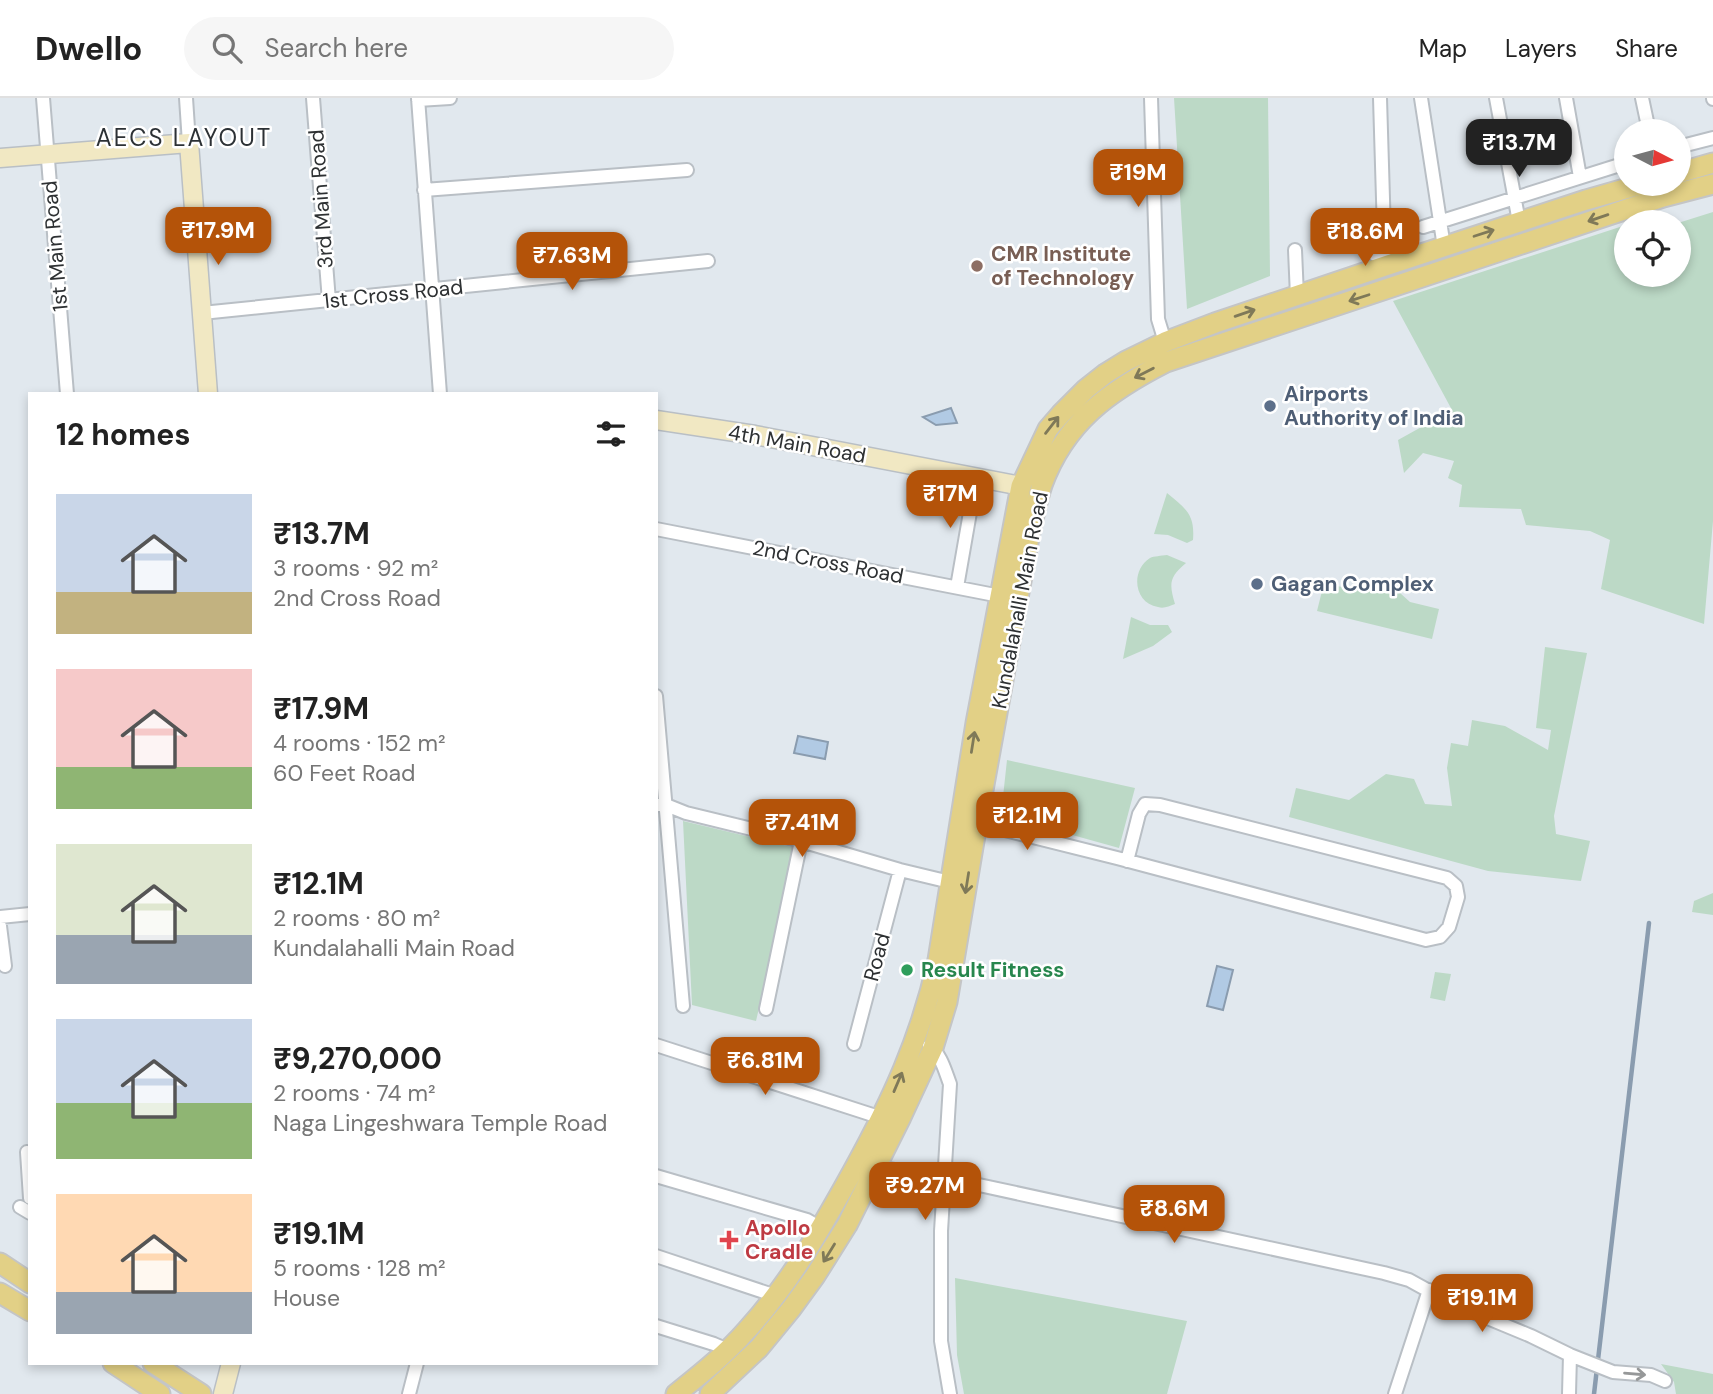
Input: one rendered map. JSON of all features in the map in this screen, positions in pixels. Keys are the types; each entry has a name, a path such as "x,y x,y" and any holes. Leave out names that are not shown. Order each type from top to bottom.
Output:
{"main road":[{"path":"1691,169 1713,163"},
{"name":"Kundalahalli Main Road","path":"676,1394 728,1350 776,1296 821,1228 947,1002 1030,532 1042,485 1060,447 1074,428 1101,402 1131,380 1166,362 1663,197 1713,184"},
{"name":"Kundalahalli Main Road","path":"710,1394 759,1348 791,1309 847,1225 877,1167 925,1044 930,996 976,723 1021,486 1048,429 1105,374 1165,342 1297,296 1385,261 1444,247 1614,192"},
{"path":"0,1264 28,1282"},
{"path":"0,1293 28,1310"},
{"path":"116,1365 160,1394"},
{"path":"156,1365 201,1394"}],"street":[{"name":"1st Main Road","path":"43,98 67,392"},
{"path":"186,98 208,392"},
{"name":"3rd Main Road","path":"313,98 329,301"},
{"path":"440,392 418,99 450,98"},
{"path":"1152,98 1158,319 1165,342"},
{"path":"1381,98 1385,261"},
{"path":"1421,98 1444,247"},
{"path":"1496,98 1519,222"},
{"path":"1566,98 1580,177"},
{"path":"1642,98 1646,119"},
{"path":"1691,144 1713,138"},
{"path":"0,158 189,143"},
{"path":"1423,227 1614,167"},
{"path":"424,190 687,170"},
{"path":"1361,244 1385,261"},
{"path":"1294,250 1297,296"},
{"name":"1st Cross Road","path":"202,313 708,261"},
{"name":"4th Main Road","path":"658,420 755,435 1021,486"},
{"path":"957,587 976,478"},
{"name":"2nd Cross Road","path":"658,529 1000,596"},
{"path":"658,740 661,805 683,1006"},
{"path":"977,823 1426,940 1440,937 1449,927 1458,897 1456,886 1447,878 1160,805 1145,804 1139,814 1128,861"},
{"path":"661,805 950,882"},
{"path":"766,1009 801,841"},
{"name":"Road","path":"854,1044 900,870"},
{"path":"0,916 28,914"},
{"path":"0,926 5,966"},
{"path":"925,1044 943,1065 950,1084 941,1231 941,1341 950,1394"},
{"path":"658,1046 882,1118"},
{"path":"26,1206 27,1152"},
{"path":"877,1167 979,1185 1384,1273 1409,1280 1449,1302 1613,1372 1651,1375 1665,1381"},
{"path":"658,1177 807,1220 821,1228"},
{"path":"658,1257 776,1296"},
{"path":"1395,1394 1429,1290"},
{"path":"658,1327 728,1350"},
{"path":"1569,1394 1570,1355"},
{"path":"223,1394 230,1365"},
{"path":"235,1394 242,1365"},
{"path":"409,1394 416,1365"}],"green space":[{"path":"1174,98 1268,98 1270,276 1187,309"},
{"path":"1713,212 1713,521 1704,624 1601,589 1610,540 1590,531 1526,525 1521,509 1459,507 1462,485 1448,478 1454,461 1423,453 1404,473 1398,440 1452,410 1393,301 1614,229 1614,287 1691,287 1691,219"},
{"path":"1167,493 1191,518 1193,540 1187,543 1168,535 1154,534"},
{"path":"1167,555 1186,563 1173,577 1175,604 1160,608 1144,599 1137,578 1139,571 1150,558"},
{"path":"1324,583 1364,592 1373,587 1400,593 1410,602 1439,609 1432,639 1317,611"},
{"path":"1131,617 1150,625 1168,625 1172,632 1153,646 1123,659"},
{"path":"1545,647 1587,653 1554,816 1556,834 1590,841 1581,881 1488,871 1289,817 1296,788 1349,800 1386,774 1414,779 1425,804 1452,806 1447,768 1451,743 1468,746 1472,720 1505,726 1548,750 1551,730 1536,728"},
{"path":"1007,760 1135,788 1119,848 1001,815"},
{"path":"683,821 796,848 756,1021 692,1005"},
{"path":"1713,893 1713,915 1692,912 1694,901"},
{"path":"1435,972 1451,974 1445,1001 1430,998"},
{"path":"955,1278 1187,1321 1167,1394 964,1394 957,1355"},
{"path":"1661,1364 1713,1374 1713,1394 1676,1394 1674,1382"}],"water":[{"path":"951,408 957,423 936,425 923,417"},
{"path":"798,736 828,742 825,759 794,753"},
{"path":"1217,966 1233,970 1223,1010 1207,1006"}],"waterway":[{"path":"1594,1394 1649,923"}],"place":[{"name":"CMR Institute of Technology","path":"977,266"},
{"name":"Airports Authority of India","path":"1270,406"},
{"name":"Gagan Complex","path":"1257,584"},
{"name":"Result Fitness","path":"907,970"},
{"name":"Apollo Cradle","path":"729,1240"}],"district":[{"name":"AECS LAYOUT","path":"184,137"}]}
